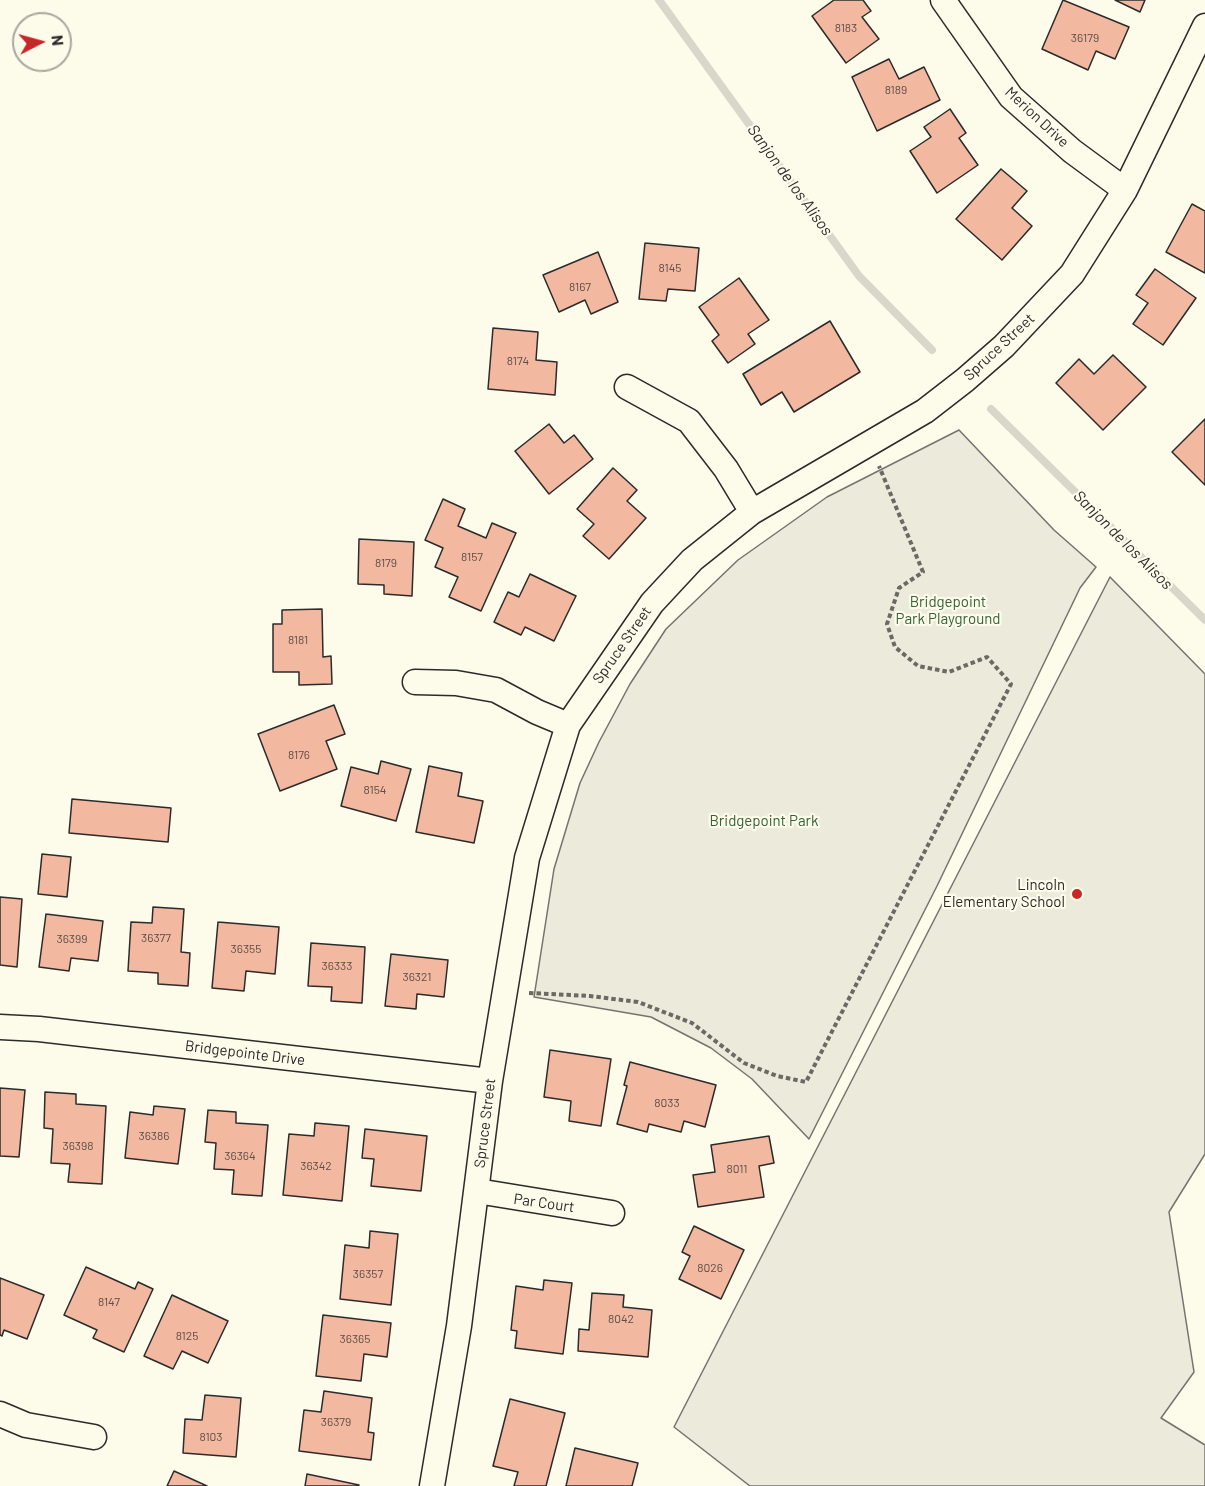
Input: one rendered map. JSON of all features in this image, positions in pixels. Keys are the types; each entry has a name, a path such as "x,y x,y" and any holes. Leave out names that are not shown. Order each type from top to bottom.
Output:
{"street":[{"name":"Merion Drive","path":"944,0 1011,97 1072,151 1125,190"},
{"name":"Spruce Street","path":"432,1486 459,1326 490,1081 527,858 568,725 652,603 692,560 752,512 925,411 1004,346 1072,274 1125,190 1205,26"},
{"path":"627,387 689,421 726,469 752,512"},
{"path":"415,682 456,682 496,690 537,712 568,725"},
{"name":"Bridgepointe Drive","path":"0,1027 39,1029 490,1081"},
{"name":"Par Court","path":"477,1191 612,1213"},
{"path":"0,1414 26,1425 94,1437"}],"path":[{"path":"505,991 590,996 638,1002 692,1023 744,1063 777,1076 806,1082 1011,684 987,657 950,672 918,666 895,647 887,624 899,588 923,572 870,443"}],"green space":[{"name":"Bridgepoint Park","path":"959,430 1054,530 1096,567 1080,588 937,886 809,1139 752,1079 711,1048 651,1017 534,997 554,869 580,783 599,742 630,684 666,629 738,560 827,497"},
{"name":"Lincoln Elementary School","path":"1110,577 1205,674 1205,1154 1169,1212 1194,1372 1161,1418 1205,1445 1205,1486 750,1486 674,1427"}],"building":[{"path":"834,0 863,0 871,11 862,17 879,39 846,63 812,16"},
{"path":"1063,0 1129,27 1115,59 1096,51 1088,70 1042,49"},
{"path":"1115,0 1145,0 1140,12"},
{"path":"889,59 899,79 924,67 940,100 877,131 852,77"},
{"path":"950,109 966,133 959,138 978,165 937,193 910,151 931,137 924,127"},
{"path":"1001,169 1027,191 1012,208 1032,226 1002,260 956,219"},
{"path":"1192,204 1205,211 1205,273 1166,252"},
{"path":"645,243 699,248 695,291 668,289 666,301 639,299"},
{"path":"598,252 618,302 591,314 585,300 559,312 543,275"},
{"path":"1155,269 1196,298 1163,345 1133,324 1148,303 1136,295"},
{"path":"739,278 769,320 748,334 755,344 728,363 712,341 719,335 699,307"},
{"path":"830,321 860,372 794,412 782,392 761,405 743,374"},
{"path":"493,328 538,332 536,360 557,362 555,395 488,389"},
{"path":"1113,355 1146,387 1103,430 1056,383 1079,359 1094,374"},
{"path":"1205,419 1205,485 1172,452"},
{"path":"549,424 564,443 574,435 593,459 549,494 515,451"},
{"path":"613,468 637,490 627,501 646,518 609,559 583,536 594,524 577,509"},
{"path":"443,499 465,509 458,526 486,538 492,523 516,533 481,611 449,597 458,577 435,567 443,548 425,540"},
{"path":"359,539 414,542 412,596 384,594 384,585 358,584"},
{"path":"530,574 576,596 554,641 525,627 521,635 494,622 508,592 519,597"},
{"path":"322,609 323,657 331,656 332,684 299,685 299,672 273,672 273,624 282,624 282,610"},
{"path":"334,705 345,734 326,741 337,769 280,791 258,734"},
{"path":"381,761 411,769 396,821 341,806 351,767 378,774"},
{"path":"429,766 462,773 458,796 483,801 474,843 416,832"},
{"path":"72,799 171,808 168,842 69,833"},
{"path":"42,854 71,857 67,897 38,894"},
{"path":"0,897 22,899 17,967 0,965"},
{"path":"153,907 184,909 181,952 190,953 188,986 158,984 158,973 128,971 131,922 152,923"},
{"path":"46,914 103,921 98,961 71,958 69,971 39,967"},
{"path":"218,922 279,927 275,974 246,971 244,991 212,988"},
{"path":"311,943 365,947 362,1003 331,1001 332,987 308,986"},
{"path":"391,954 448,960 444,997 417,994 416,1009 385,1006"},
{"path":"550,1050 611,1059 601,1126 569,1121 571,1101 544,1097"},
{"path":"630,1062 716,1085 705,1127 684,1121 681,1132 649,1124 647,1132 617,1124 627,1086 624,1085"},
{"path":"0,1088 25,1090 19,1157 0,1156"},
{"path":"45,1092 76,1094 76,1104 106,1106 102,1184 68,1182 70,1164 51,1163 53,1129 44,1128"},
{"path":"154,1106 185,1109 178,1164 125,1158 130,1112 153,1115"},
{"path":"208,1110 236,1112 236,1123 268,1125 262,1196 232,1194 234,1170 214,1169 216,1143 205,1142"},
{"path":"315,1123 349,1126 342,1201 283,1195 289,1134 314,1136"},
{"path":"365,1129 427,1136 421,1191 371,1186 374,1159 362,1158"},
{"path":"769,1136 774,1163 759,1166 764,1197 698,1207 693,1175 715,1172 711,1145"},
{"path":"694,1226 744,1250 721,1299 679,1279 690,1256 682,1252"},
{"path":"370,1231 398,1234 391,1305 340,1299 345,1245 369,1248"},
{"path":"86,1267 135,1289 138,1282 153,1289 124,1352 93,1338 97,1330 64,1315"},
{"path":"0,1278 44,1295 27,1339 4,1330 2,1336 0,1335"},
{"path":"544,1280 572,1283 563,1354 515,1348 517,1331 511,1330 516,1286 543,1290"},
{"path":"592,1293 624,1295 623,1307 652,1310 648,1357 578,1351 579,1329 589,1330"},
{"path":"172,1295 228,1321 208,1363 182,1351 173,1369 144,1356"},
{"path":"323,1315 391,1323 387,1357 364,1354 361,1381 316,1376"},
{"path":"324,1391 372,1398 368,1432 374,1433 371,1460 299,1451 304,1410 321,1412"},
{"path":"205,1395 241,1398 236,1457 183,1453 185,1419 202,1420"},
{"path":"510,1399 565,1413 546,1486 514,1486 518,1472 493,1466"},
{"path":"575,1448 638,1463 632,1486 566,1486"},
{"path":"174,1471 207,1486 167,1486"},
{"path":"307,1474 359,1485 305,1486"}],"waterway":[{"name":"Sanjon de los Alisos","path":"659,0 859,276 932,350"},
{"name":"Sanjon de los Alisos","path":"991,409 1205,620"}],"place":[{"name":"Lincoln Elementary School","path":"1077,894"}],"park label":[{"name":"Bridgepoint Park Playground","path":"948,610"}]}
